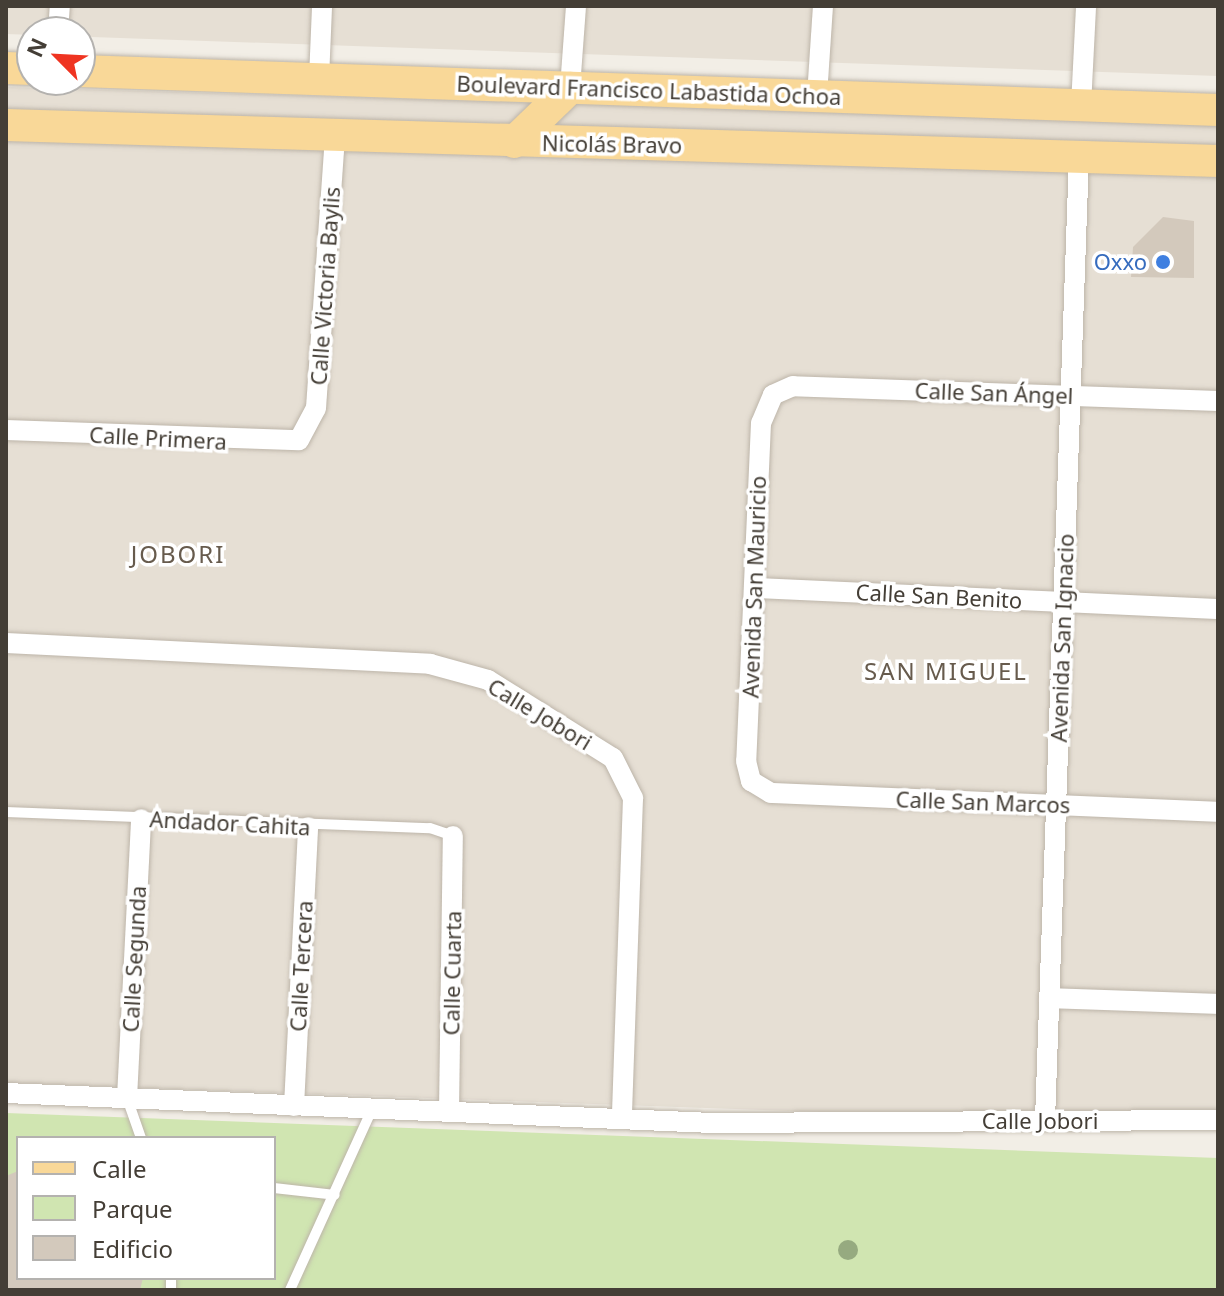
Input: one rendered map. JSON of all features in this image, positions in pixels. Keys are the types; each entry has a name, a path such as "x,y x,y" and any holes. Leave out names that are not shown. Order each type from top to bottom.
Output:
{"main road":[{"name":"Boulevard Francisco Labastida Ochoa","path":"96,72 1218,110"},
{"path":"514,142 570,88"},
{"name":"Nicolás Bravo","path":"6,125 1218,161"},
{"path":"1156,159 1218,154"}],"street":[{"path":"319,79 322,6"},
{"path":"570,88 576,6"},
{"path":"817,96 823,6"},
{"path":"1081,106 1086,6"},
{"name":"Calle Victoria Baylis","path":"307,433 316,408 335,137"},
{"name":"Avenida San Ignacio","path":"1045,1120 1079,157"},
{"name":"Calle San Ángel","path":"773,395 793,386 1218,401"},
{"name":"Avenida San Mauricio","path":"751,781 761,423 773,395"},
{"name":"Calle Primera","path":"6,430 278,444 307,433"},
{"name":"Calle San Benito","path":"756,588 1218,609"},
{"name":"Calle Jobori","path":"6,643 430,664 488,680 613,758 633,798 622,1119"},
{"name":"Calle San Marcos","path":"751,781 771,793 1218,812"},
{"name":"Calle Segunda","path":"127,1098 141,819"},
{"name":"Calle Tercera","path":"294,1106 308,827"},
{"name":"Calle Cuarta","path":"449,1111 453,836"},
{"path":"1049,998 1218,1004"},
{"name":"Calle Jobori","path":"6,1093 622,1119 1218,1120"}],"lane":[{"name":"Andador Cahita","path":"6,812 308,827 430,828 453,836"},
{"path":"127,1098 140,1136"},
{"path":"290,1290 373,1107"},
{"path":"276,1188 335,1195"}],"shaded area":[{"path":"6,6 1218,6 1218,76 96,37 96,16 16,16 16,34 6,34"},
{"name":"JOBORI","path":"6,87 16,87 16,96 96,96 96,90 1218,123 1218,1115 1045,1120 6,1083"}],"green space":[{"path":"6,1113 1218,1158 1218,1290 6,1290"}],"building":[{"name":"Oxxo","path":"1163,217 1194,221 1194,278 1131,277 1133,247"},
{"path":"16,1172 16,1280 142,1280 140,1290 6,1290 6,1176"}],"place":[{"name":"Oxxo","path":"1163,262"}],"district":[{"name":"JOBORI","path":"178,554"},
{"name":"SAN MIGUEL","path":"946,671"}]}
